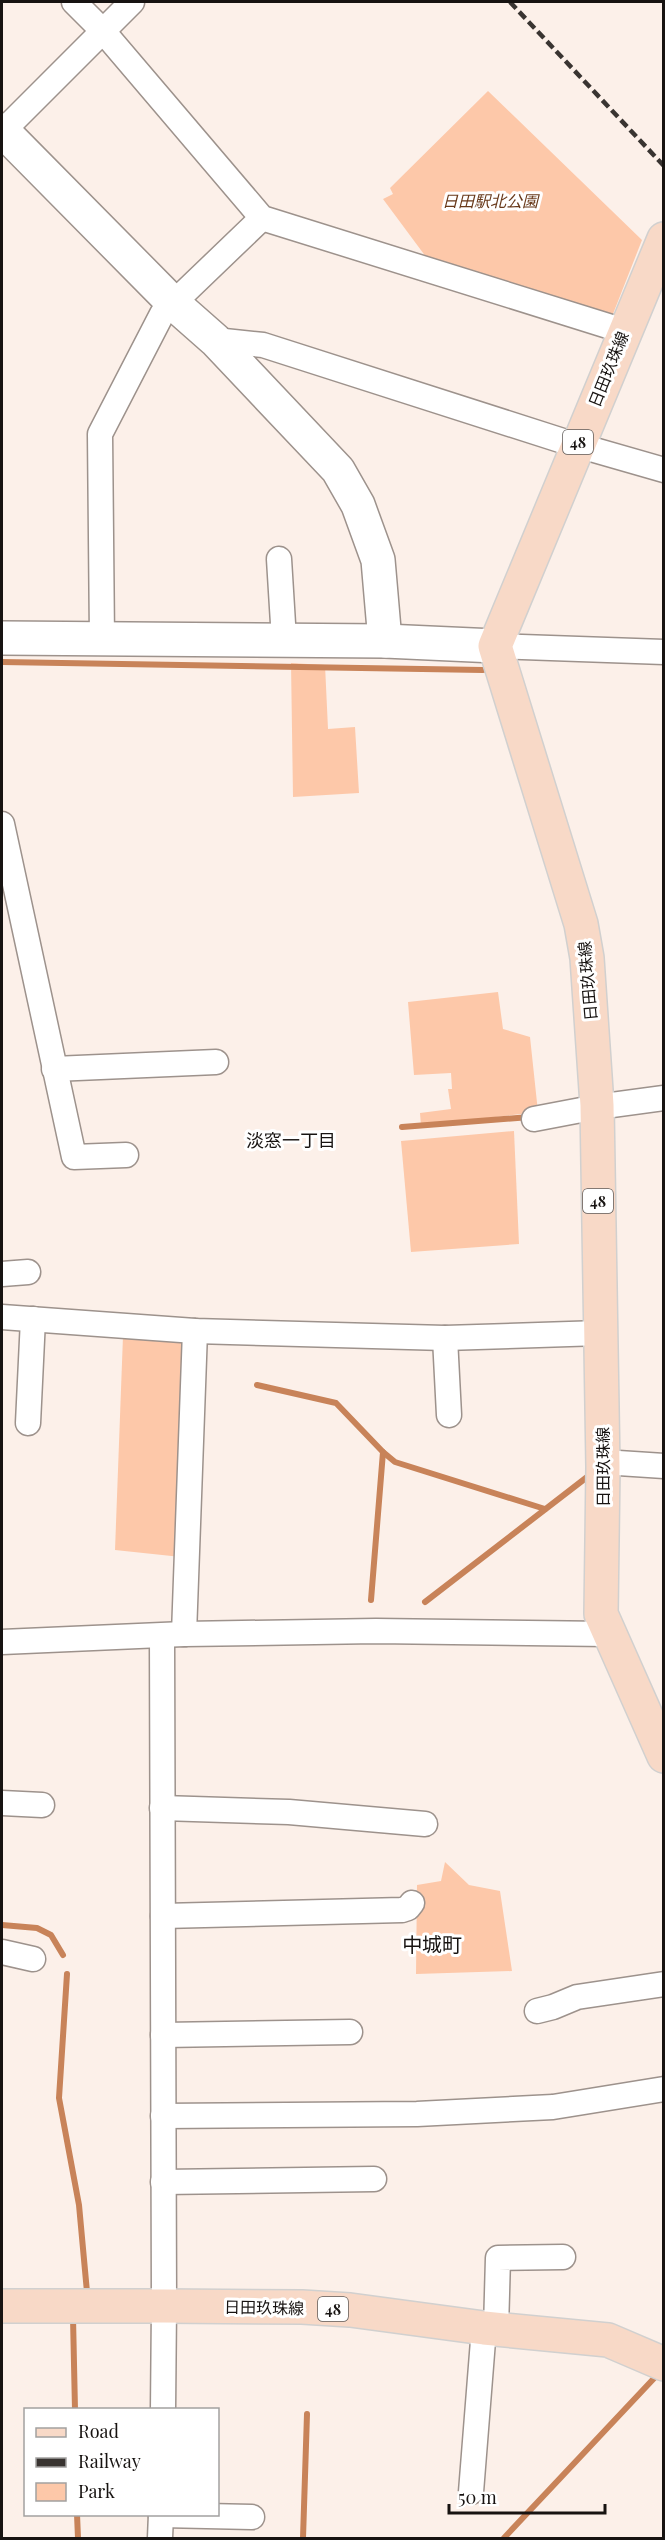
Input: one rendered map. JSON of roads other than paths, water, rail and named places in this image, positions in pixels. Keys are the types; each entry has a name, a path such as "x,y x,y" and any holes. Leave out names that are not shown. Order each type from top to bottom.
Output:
{"main road":[{"name":"日田玖珠線","path":"663,239 624,331 584,448 495,645 581,924 587,957 597,1107 603,1462 602,1614 608,1634 663,1756"},
{"name":"日田玖珠線","path":"2,2306 302,2307 350,2310 490,2329 608,2340 661,2363"}],"street":[{"path":"74,2 102,30 262,218 624,331"},
{"path":"132,2 2,131 173,303 215,340 339,470 358,505 378,560 385,641"},
{"path":"102,639 100,434 162,314 262,218"},
{"path":"584,448 663,273"},
{"path":"215,340 263,345 663,471"},
{"path":"279,559 284,640"},
{"path":"2,638 385,641 663,652"},
{"path":"2,824 74,1157 126,1155"},
{"path":"54,1069 216,1062"},
{"path":"534,1119 663,1098"},
{"path":"2,1274 28,1272"},
{"path":"2,1317 195,1330 445,1338 600,1333"},
{"path":"28,1423 33,1319"},
{"path":"163,2408 162,1808 195,1330"},
{"path":"445,1338 449,1415"},
{"path":"603,1462 663,1466"},
{"path":"2,1642 173,1635 376,1631 608,1634"},
{"path":"2,1803 42,1805"},
{"path":"162,1808 289,1812 425,1824"},
{"path":"163,1916 402,1910 408,1908 412,1903"},
{"path":"2,1952 33,1959"},
{"path":"537,2011 577,1998 663,1984"},
{"path":"163,2035 350,2032"},
{"path":"163,2116 417,2115 553,2107 663,2089"},
{"path":"164,2182 374,2179"},
{"path":"471,2492 498,2259 563,2257"},
{"path":"161,2523 252,2517"}],"waterway":[{"path":"2,662 483,670"},
{"path":"402,1127 530,1117"},
{"path":"257,1385 336,1403 383,1452 371,1600"},
{"path":"383,1452 395,1462 545,1509"},
{"path":"425,1602 591,1474"},
{"path":"2,1925 37,1928 51,1935 63,1955"},
{"path":"67,1974 59,2098 79,2205 87,2292"},
{"path":"73,2317 75,2408"},
{"path":"504,2538 659,2373"},
{"path":"303,2538 307,2414"},
{"path":"77,2516 78,2538"}],"railway":[{"path":"510,2 664,166"}],"district":[{"name":"淡窓一丁目","path":"291,1140"},
{"name":"中城町","path":"432,1943"}],"park label":[{"name":"日田駅北公園","path":"490,200"}]}
